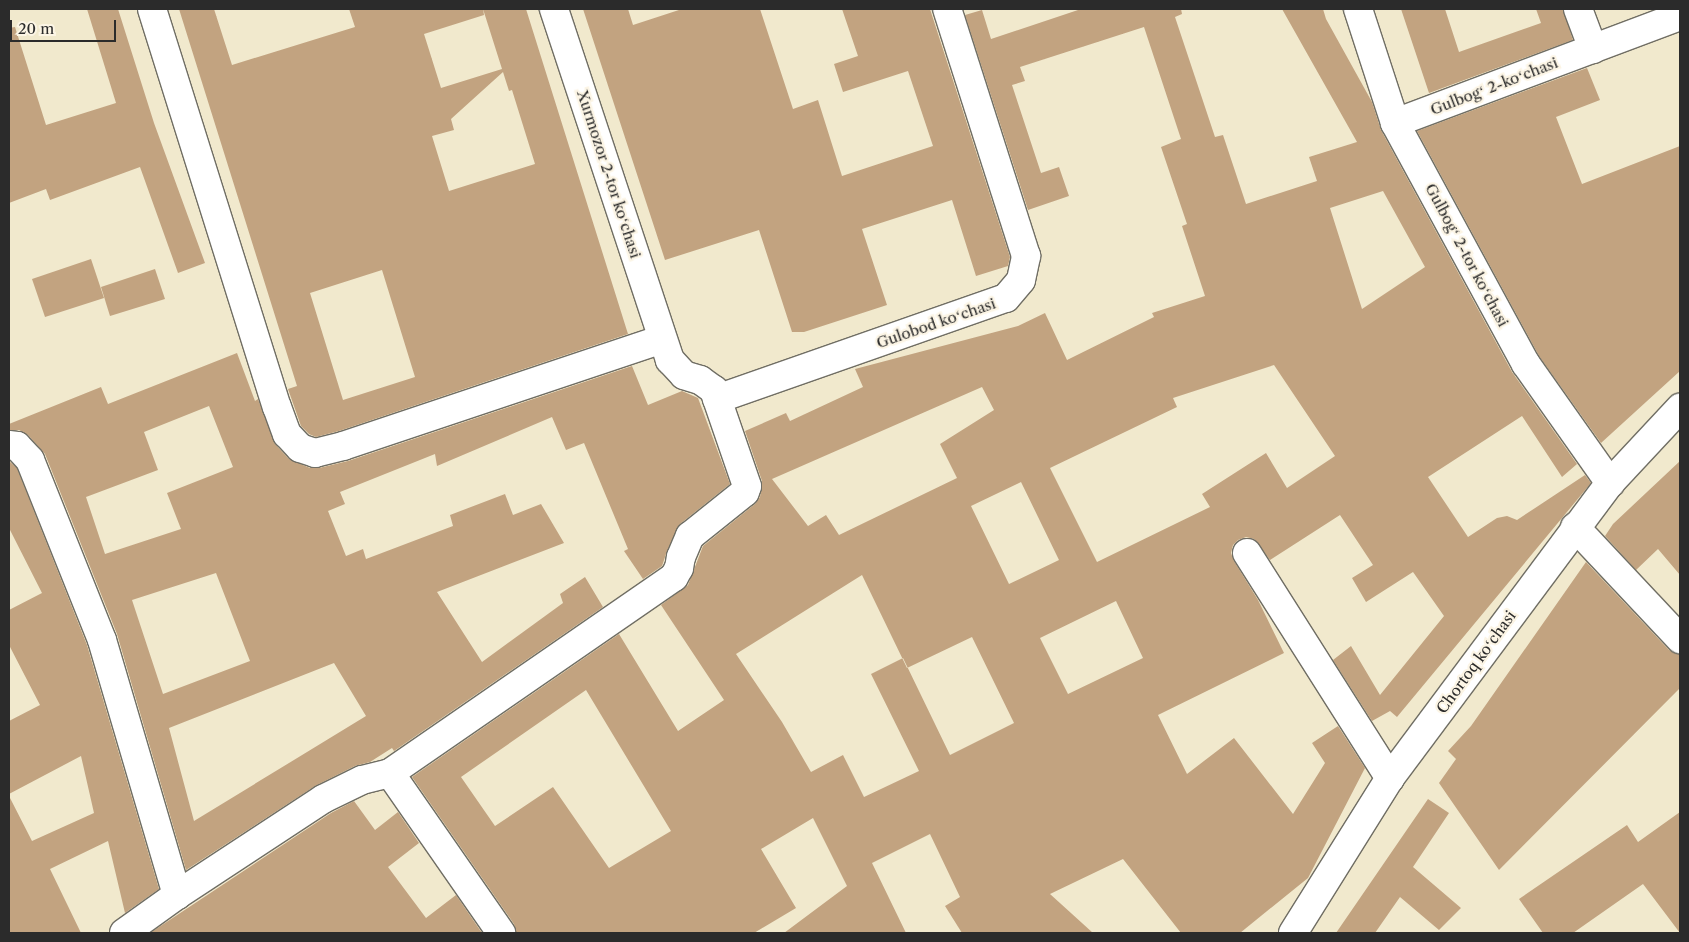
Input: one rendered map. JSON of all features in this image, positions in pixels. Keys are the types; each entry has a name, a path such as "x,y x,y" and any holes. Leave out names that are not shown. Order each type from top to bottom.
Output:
{"street":[{"path":"152,9 277,408 287,434 300,448 315,453 343,446 664,340"},
{"name":"Xurmozor 2-tor koʻchasi","path":"554,9 674,366 684,375 707,384 714,390 717,399"},
{"name":"Gulobod koʻchasi","path":"717,399 1006,298 1021,280 1026,256 947,9"},
{"name":"Gulbogʻ 2-tor koʻchasi","path":"1358,9 1396,123 1526,364 1610,483"},
{"path":"1578,9 1593,49"},
{"name":"Gulbogʻ 2-koʻchasi","path":"1396,123 1680,16"},
{"path":"124,933 177,895 323,798 362,780 390,773 674,578 679,568 680,557 690,536 745,492 747,486 717,399"},
{"name":"Chortoq koʻchasi","path":"1294,933 1390,778 1575,527 1610,483 1680,408"},
{"path":"9,445 17,446 30,460 102,640 177,895"},
{"path":"1575,527 1680,639"},
{"path":"1247,553 1390,778"},
{"path":"390,773 501,933"}],"building":[{"path":"87,9 118,9 154,123 205,263 178,273 140,167 50,200 46,189 9,203 9,28 15,27 46,125 116,103"},
{"path":"179,9 214,9 232,65 355,27 349,9 483,9 526,9 628,334 339,431 316,437 309,434 301,426 288,389 297,386","holes":["483,9 502,69 441,88 424,34 484,15","503,72 509,91 512,90 535,164 449,191 432,136 454,130 451,119","382,270 415,377 343,400 310,293"]},
{"path":"583,9 628,9 633,25 682,9 760,9 793,109 818,100 842,176 933,146 908,71 843,92 834,64 858,56 842,9 930,9 1010,257 1008,266 976,276 952,200 862,229 887,305 804,332 792,332 759,230 665,260"},
{"path":"1081,9 1181,9 1182,14 1175,17 1215,137 1223,135 1246,204 1317,181 1309,157 1357,142 1282,9 1323,9 1326,19 1372,102 1381,130 1512,372 1577,464 1562,477 1522,416 1428,477 1468,537 1497,518 1507,516 1517,520 1585,475 1591,483 1397,717 1390,711 1372,721 1333,660 1351,646 1380,695 1444,616 1413,572 1366,602 1352,578 1373,565 1340,515 1270,560 1254,539 1246,537 1238,540 1233,545 1231,553 1234,561 1258,600 1284,653 1158,715 1187,774 1234,738 1293,814 1325,763 1312,743 1338,726 1365,768 1308,878 1240,933 1181,933 1123,859 1050,894 1093,933 962,933 945,906 960,897 930,834 872,863 906,933 784,933 847,886 813,818 761,849 796,908 754,933 516,933 514,924 412,777 619,634 678,731 724,700 661,605 688,585 703,546 755,504 760,497 762,481 745,431 786,413 790,421 863,387 855,369 1018,326 1045,313 1067,360 1154,317 1152,313 1205,296 1182,226 1187,224 1161,147 1181,139 1144,27 1020,67 1025,81 1012,85 1041,173 1059,167 1069,196 1028,210 965,15 982,10 991,39","holes":["1383,191 1425,267 1362,309 1330,208","1274,365 1335,456 1287,488 1266,453 1202,494 1210,507 1097,562 1050,468 1177,407 1173,398","982,387 994,410 940,444 957,478 839,535 826,515 808,526 772,479","1021,482 1059,560 1009,584 971,506","862,575 902,658 871,674 919,771 864,797 843,755 811,772 782,722 736,654","1116,601 1143,658 1068,694 1040,638","972,637 1014,723 950,755 908,668","586,690 671,831 609,868 553,787 495,826 461,777"]},
{"path":"1401,9 1445,9 1459,52 1541,23 1536,9 1563,9 1573,40 1429,93"},
{"path":"1587,68 1600,100 1556,117 1582,184 1680,146 1680,371 1601,443 1539,356 1417,131"},
{"path":"91,259 104,298 45,317 32,279"},
{"path":"155,269 165,299 110,316 101,287"},
{"path":"237,353 255,401 258,399 275,444 289,459 310,468 319,468 348,461 632,366 648,405 682,391 698,398 730,484 680,524 662,566 643,579 624,551 628,549 584,443 566,450 552,417 437,466 435,454 340,492 345,504 328,511 346,556 363,549 366,559 453,526 450,515 505,494 513,515 541,504 564,543 437,592 482,662 563,603 560,594 585,577 603,607 394,751 392,748 370,762 355,766 315,786 186,870 117,634 45,454 28,435 19,430 9,430 9,424 101,387 108,404","holes":["209,406 233,467 167,493 181,529 105,554 86,497 158,470 144,432","216,573 250,661 163,694 132,600","334,663 366,716 194,821 169,728"]},
{"path":"9,461 17,468 87,645 159,889 125,913 108,841 50,869 81,933 9,933 9,796 32,841 94,813 81,756 9,794 9,721 40,705 9,645 9,610 42,593 9,528"},
{"path":"1680,461 1680,575 1658,549 1636,570 1605,536 1613,524"},
{"path":"1586,562 1669,650 1680,654 1680,688 1499,870 1439,783 1456,759 1448,751 1471,726"},
{"path":"1428,799 1449,813 1413,867 1461,908 1439,930 1400,897 1375,933 1336,933"},
{"path":"354,801 375,830 398,812 419,843 388,867 426,918 456,895 482,933 150,933 331,813"},
{"path":"1680,812 1680,933 1643,884 1573,933 1543,933 1519,899 1627,825 1638,842"}]}
